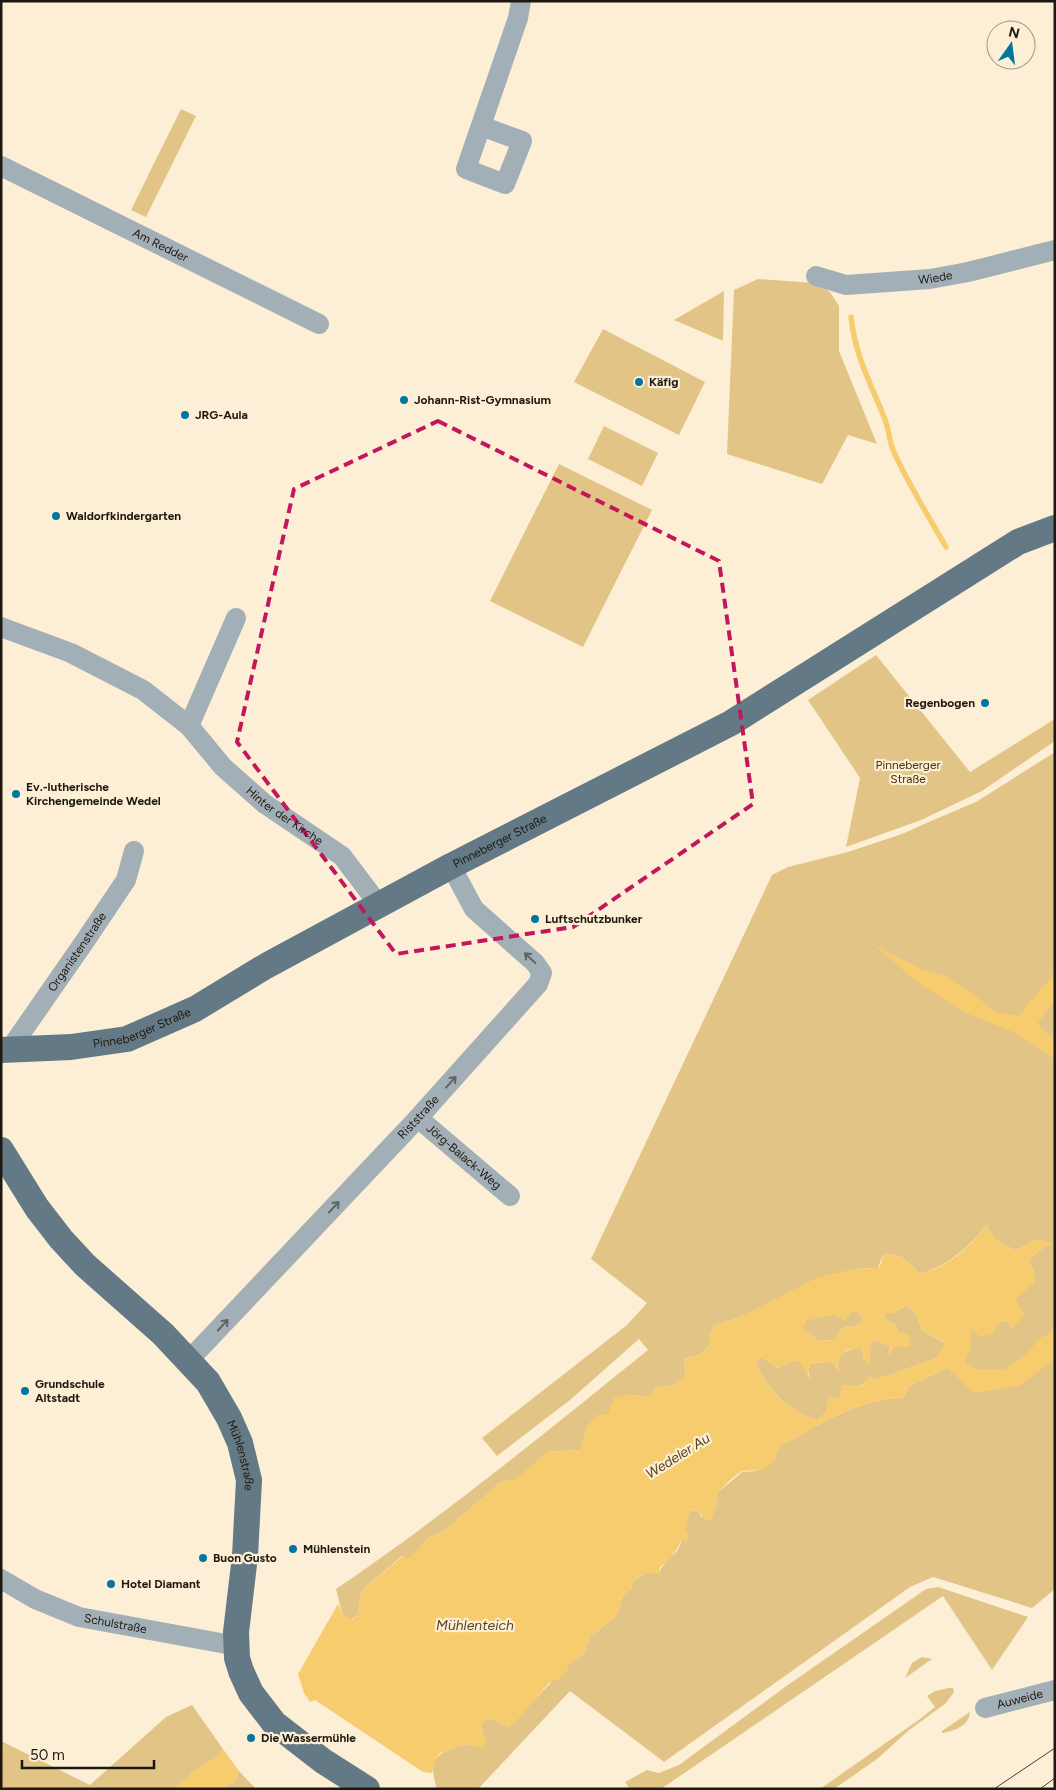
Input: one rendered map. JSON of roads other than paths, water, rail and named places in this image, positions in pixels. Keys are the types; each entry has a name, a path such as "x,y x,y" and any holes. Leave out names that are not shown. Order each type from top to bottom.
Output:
{"main road":[{"name":"Pinneberger Straße","path":"6,1049 71,1047 127,1038 195,1009 266,966 451,866 731,723 1018,542 1055,528"},
{"name":"Mühlenstraße","path":"1,1150 37,1208 61,1240 85,1265 163,1334 189,1360 208,1382 229,1418 240,1443 249,1480 245,1556 236,1632 241,1671 252,1693 274,1723 323,1761 367,1789"}],"street":[{"path":"481,126 518,18 521,1"},
{"name":"Am Redder","path":"1,166 319,324"},
{"name":"Wiede","path":"816,276 846,286 930,279 968,272 1055,250"},
{"path":"189,726 236,618"},
{"name":"Hinter der Kirche","path":"1,627 71,653 143,690 189,726 223,767 265,804 342,856 379,905"},
{"name":"Organistenstraße","path":"6,1049 80,949 126,880 134,851"},
{"name":"Riststraße","path":"189,1360 418,1118 538,984 542,973 535,963 474,909 451,866"},
{"name":"Jörg-Balack-Weg","path":"418,1118 510,1196"},
{"name":"Schulstraße","path":"1,1579 35,1599 79,1617 237,1646"},
{"name":"Auweide","path":"985,1708 1055,1690"}],"water":[{"path":"873,944 922,970 945,976 996,1012 1018,1016 1055,973 1055,999 1038,1023 1048,1035 1055,1039 1055,1059 1011,1031 968,1014 917,982"},
{"name":"Mühlenteich","path":"986,1226 996,1240 1016,1251 1034,1240 1052,1243 1038,1251 1029,1261 1034,1272 1035,1282 1015,1300 1025,1314 1013,1328 1007,1320 996,1324 994,1333 980,1337 971,1328 971,1346 965,1362 978,1370 1005,1369 1030,1351 1037,1340 1055,1330 1055,1359 1019,1386 974,1393 947,1368 909,1386 903,1398 887,1399 856,1408 810,1429 782,1445 772,1462 764,1469 744,1471 738,1474 717,1493 716,1506 711,1521 707,1521 697,1510 690,1511 685,1531 689,1537 687,1540 682,1540 671,1558 660,1567 659,1573 649,1572 634,1580 631,1589 624,1594 614,1618 590,1637 584,1653 569,1664 568,1669 558,1681 555,1680 549,1683 514,1724 508,1727 492,1718 484,1720 481,1727 487,1742 484,1746 479,1748 468,1744 440,1753 436,1758 432,1773 423,1772 315,1700 310,1702 304,1693 298,1674 338,1604 342,1613 352,1620 358,1614 361,1591 403,1556 409,1558 429,1538 444,1531 501,1482 515,1479 548,1452 581,1450 587,1427 596,1415 608,1414 614,1398 628,1395 648,1397 657,1387 673,1386 686,1375 684,1359 699,1355 709,1346 709,1337 714,1326 740,1317 816,1278 854,1269 878,1268 883,1255 899,1256 920,1274 930,1271 957,1256","holes":["906,1305 914,1311 923,1331 946,1343 935,1359 877,1379 872,1379 870,1374 866,1382 860,1386 851,1387 843,1385 840,1396 837,1399 829,1397 827,1411 818,1420 800,1413 780,1398 764,1380 759,1370 756,1361 762,1357 777,1368 795,1360 801,1364 809,1380 808,1370 810,1364 831,1361 839,1373 838,1361 846,1350 859,1348 862,1350 864,1360 868,1364 870,1347 874,1340 890,1346 889,1356 894,1347 910,1347 909,1335 898,1332 895,1325 885,1319 885,1313 893,1313","852,1311 860,1313 864,1321 854,1327 842,1328 835,1340 819,1341 802,1329 807,1320 835,1315 845,1321"]},
{"path":"223,1749 239,1771 235,1781 220,1789 175,1789 193,1772 214,1759"}],"waterway":[{"path":"851,317 856,344 868,380 886,421 893,450 946,547"}],"tram line":[{"path":"994,1789 1055,1748"},
{"path":"1040,1789 1055,1778"}],"place":[{"name":"Käfig","path":"639,382"},
{"name":"Johann-Rist-Gymnasium","path":"404,400"},
{"name":"JRG-Aula","path":"185,415"},
{"name":"Waldorfkindergarten","path":"56,516"},
{"name":"Regenbogen","path":"985,703"},
{"name":"Ev.-lutherische Kirchengemeinde Wedel","path":"16,794"},
{"name":"Luftschutzbunker","path":"535,919"},
{"name":"Grundschule Altstadt","path":"25,1391"},
{"name":"Mühlenstein","path":"293,1549"},
{"name":"Buon Gusto","path":"203,1558"},
{"name":"Hotel Diamant","path":"111,1584"},
{"name":"Die Wassermühle","path":"251,1738"}],"water label":[{"name":"Wedeler Au","path":"678,1456"}]}
